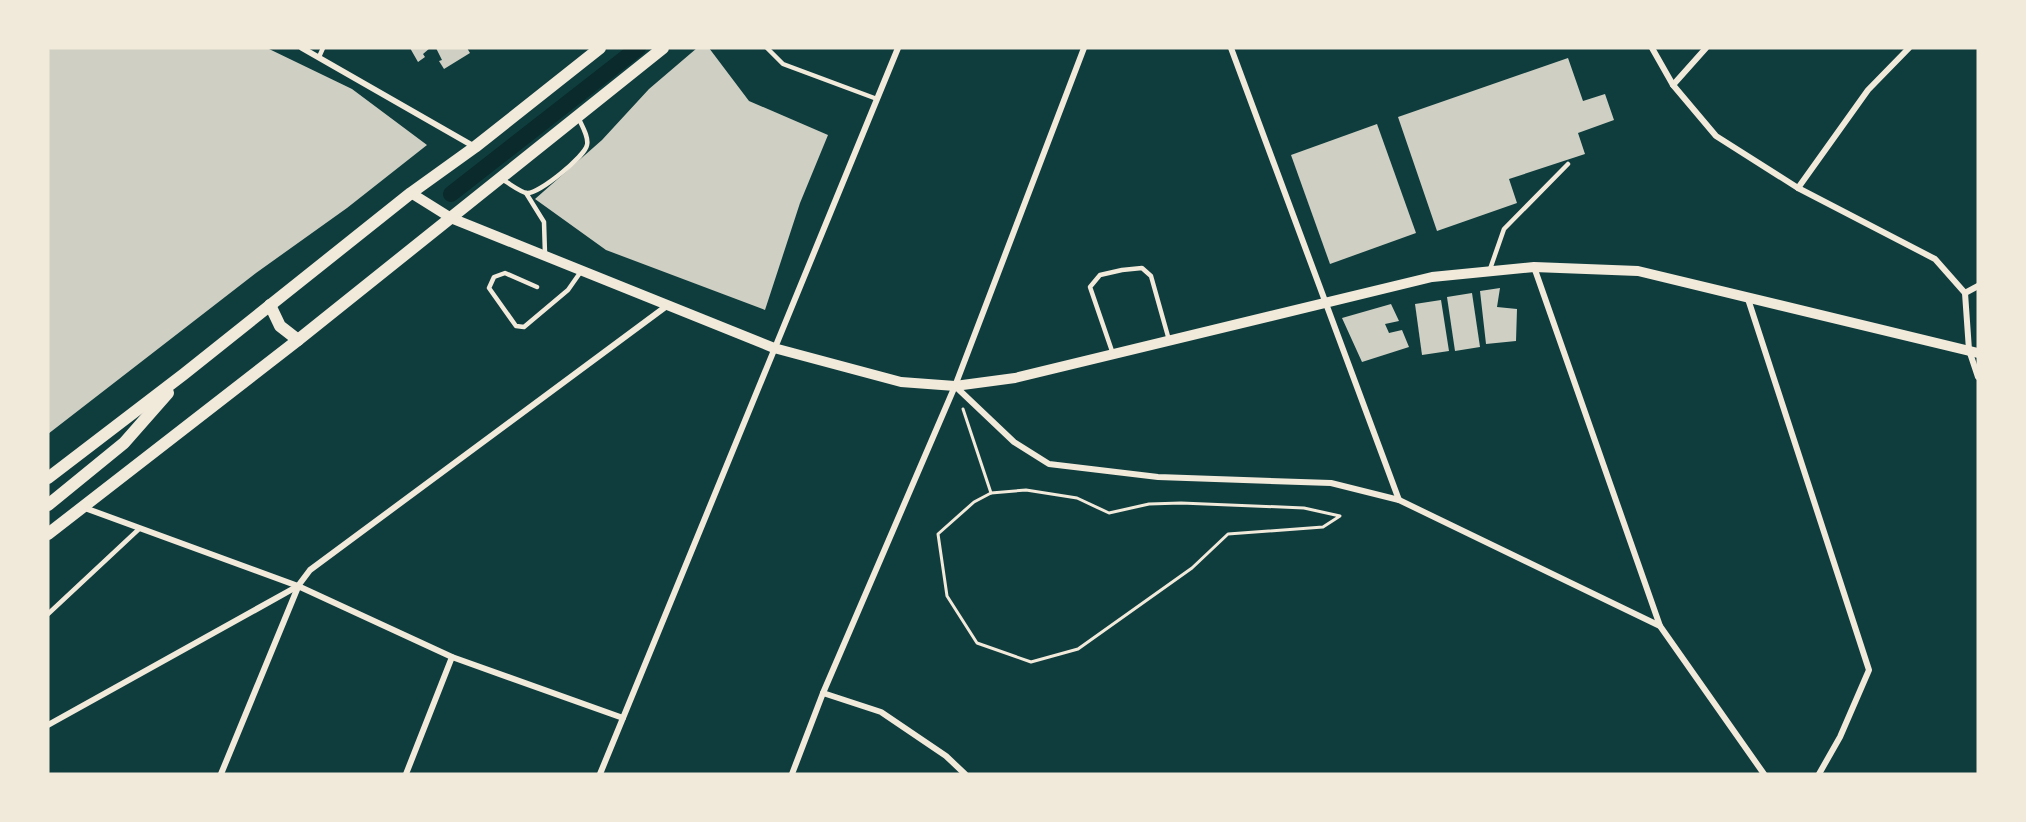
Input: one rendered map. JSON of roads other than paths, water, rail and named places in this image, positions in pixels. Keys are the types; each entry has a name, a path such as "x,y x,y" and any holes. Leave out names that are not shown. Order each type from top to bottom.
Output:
{"main road":[{"path":"48,477 184,374 411,193 474,147 600,48"},
{"path":"48,534 298,340 663,48"},
{"path":"270,305 280,326 298,340"},
{"path":"48,505 124,443 184,374"}],"street":[{"path":"302,48 474,147"},
{"path":"600,774 898,48"},
{"path":"792,774 823,693 955,386 1084,48"},
{"path":"1231,48 1399,500"},
{"path":"1652,48 1673,85 1716,136 1798,188 1935,259 1965,293 1978,376"},
{"path":"1673,85 1706,48"},
{"path":"1798,188 1868,90 1909,48"},
{"path":"411,193 451,218 774,348 901,382 955,386 1015,378 1432,277 1534,267 1638,271 1973,351"},
{"path":"1534,267 1660,627 1764,774"},
{"path":"1965,293 1978,286"},
{"path":"1748,298 1869,670 1840,737 1819,774"},
{"path":"220,774 298,586 310,570 668,305"},
{"path":"955,386 1014,442 1049,464 1158,477 1331,483 1399,500 1660,627"},
{"path":"81,507 298,586 452,657 623,718"},
{"path":"48,725 298,586"},
{"path":"406,774 452,657"},
{"path":"823,693 881,712 946,756 965,774"}],"lane":[{"path":"319,57 323,48"},
{"path":"767,48 783,64 877,99"},
{"path":"526,193 537,191 580,158 587,148 588,140 578,116"},
{"path":"1489,272 1503,229 1568,164"},
{"path":"501,178 526,193 544,222 545,256"},
{"path":"1113,355 1090,287 1100,275 1142,268 1151,276 1169,340"},
{"path":"537,287 505,273 494,277 489,288 516,326 524,327 568,290 582,270"},
{"path":"48,614 139,529"}],"waterway":[{"path":"451,194 638,48"}]}
